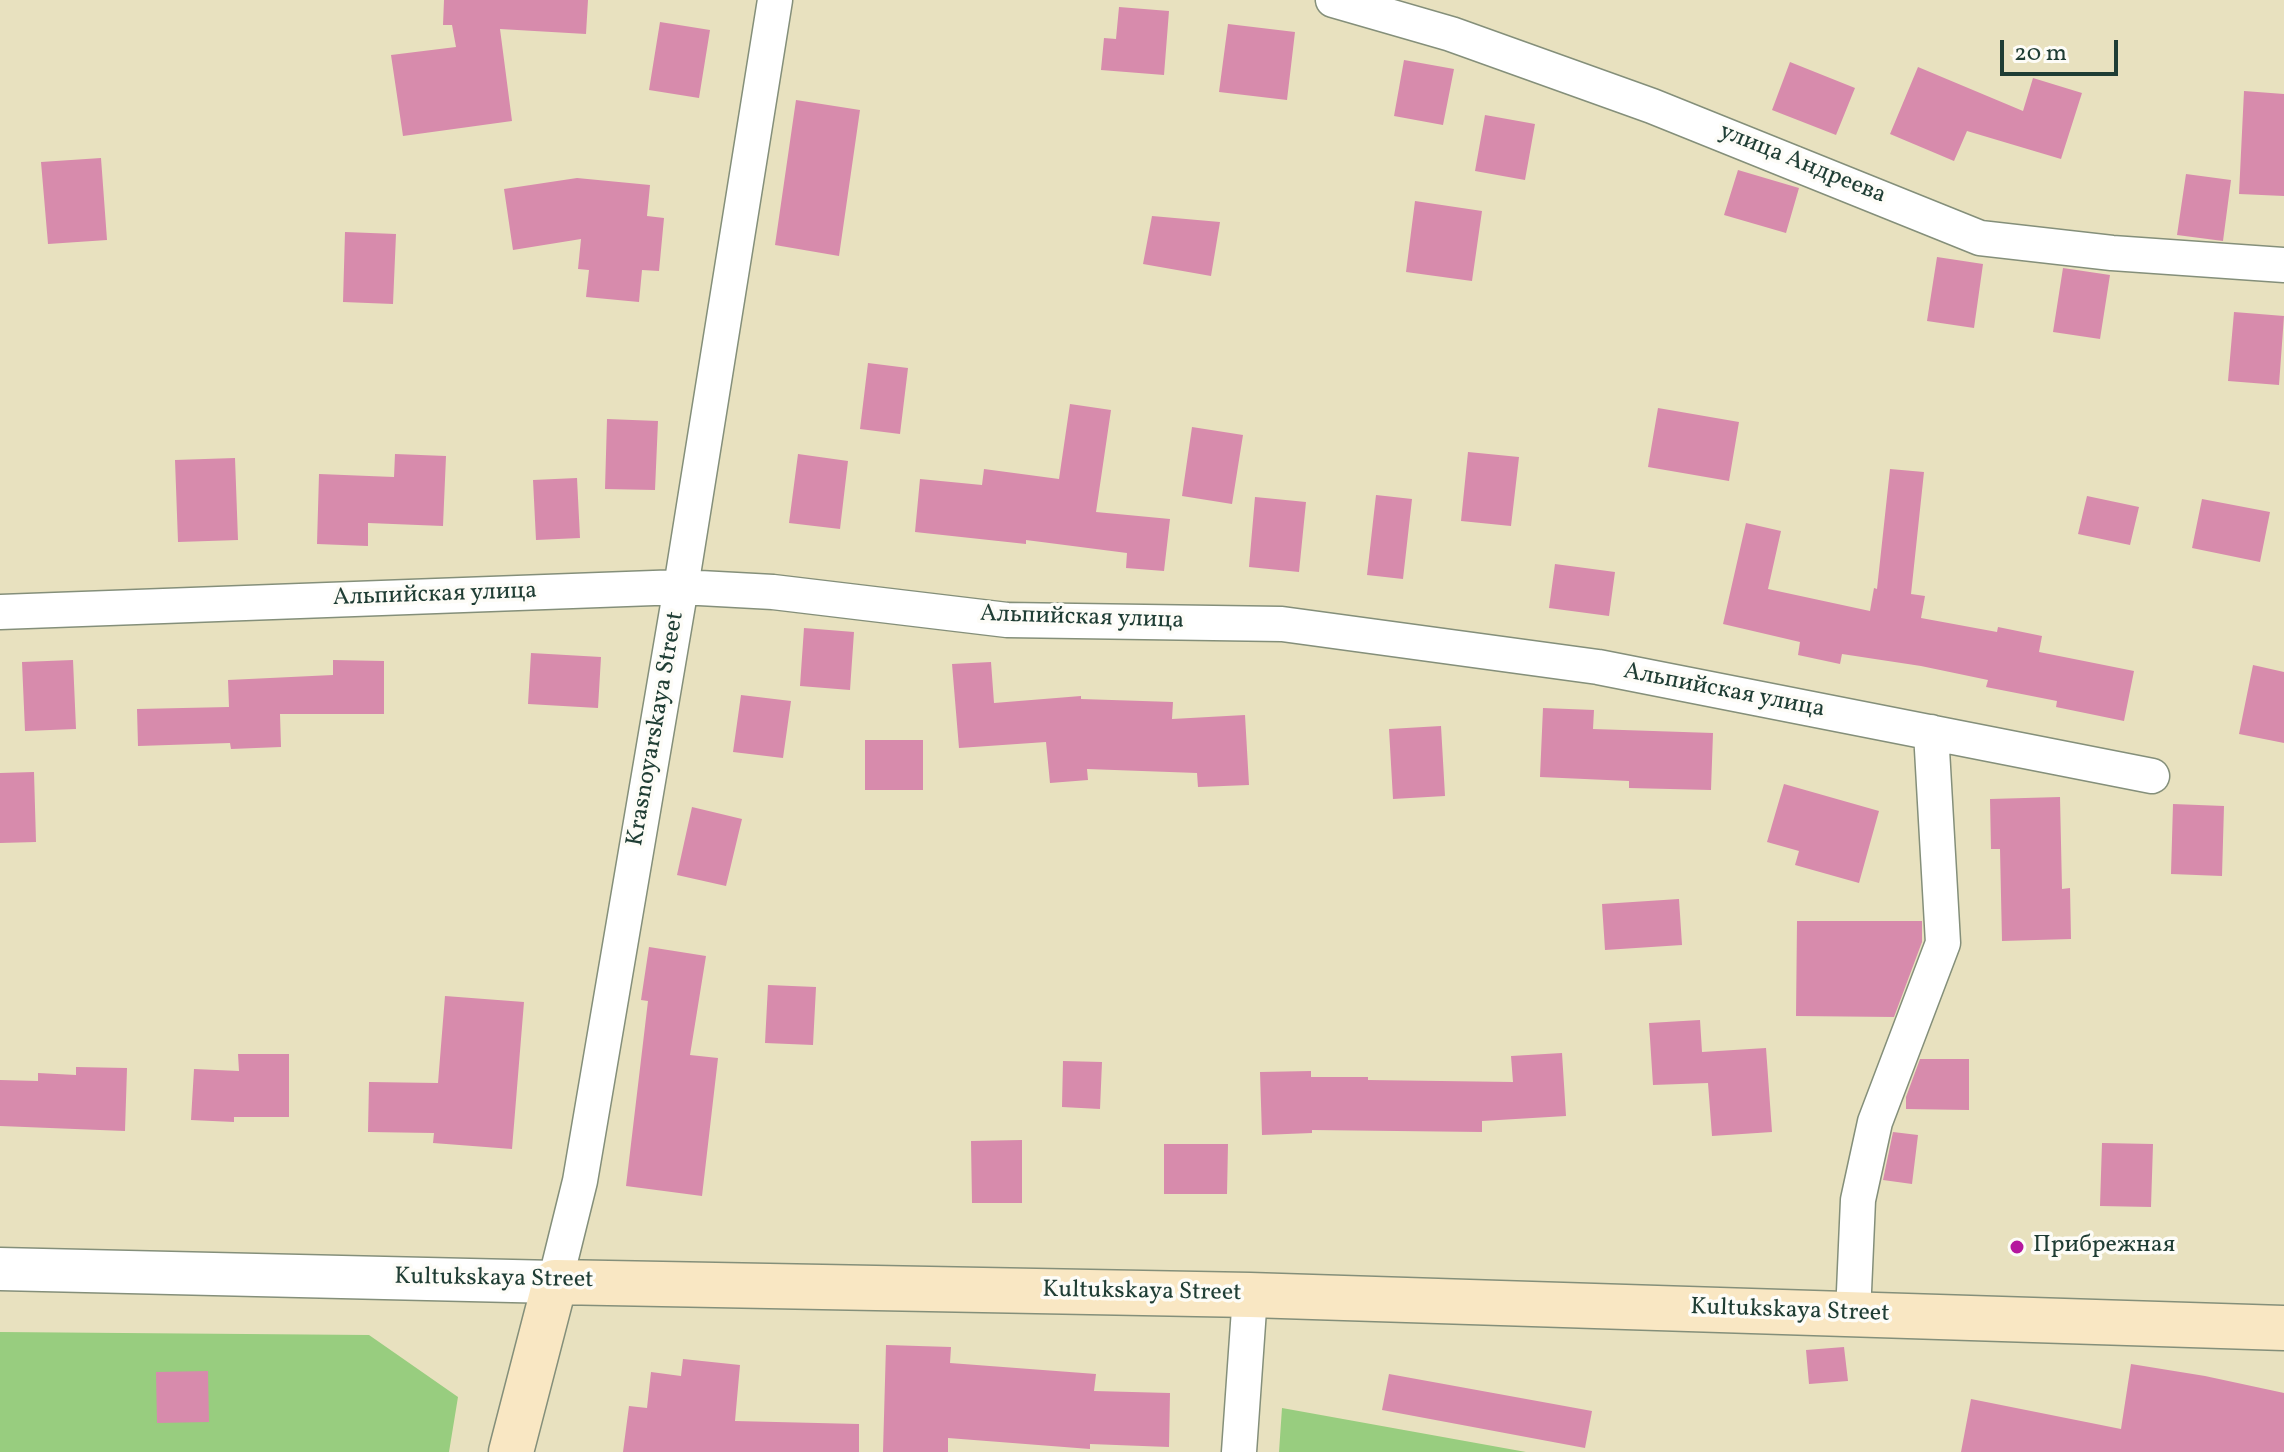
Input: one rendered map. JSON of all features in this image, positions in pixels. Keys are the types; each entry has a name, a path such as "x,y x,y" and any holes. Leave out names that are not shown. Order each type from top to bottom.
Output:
{"main road":[{"name":"Kultukskaya Street","path":"555,1282 1250,1295 2284,1328"},
{"name":"Krasnoyarskaya Street","path":"511,1452 555,1282"}],"street":[{"name":"Krasnoyarskaya Street","path":"555,1282 580,1181 681,587 775,0"},
{"name":"улица Андреева","path":"1333,0 1451,34 1652,106 1980,238 2112,253 2284,265"},
{"name":"Альпийская улица","path":"0,612 681,587 773,592 1007,620 1282,624 1598,667 2152,776"},
{"path":"1853,1314 1858,1200 1875,1122 1943,943 1931,732"},
{"name":"Kultukskaya Street","path":"0,1269 555,1282"},
{"path":"1239,1452 1250,1295"}],"green space":[{"path":"0,1332 369,1335 458,1397 449,1452 0,1452"},
{"path":"1282,1408 1526,1452 1279,1452"}],"building":[{"path":"444,0 588,0 586,34 500,29 512,121 403,136 391,55 456,47 452,25 443,25"},
{"path":"1119,7 1169,11 1164,75 1101,70 1104,38 1116,39"},
{"path":"660,22 710,30 699,98 649,90"},
{"path":"1228,24 1295,32 1287,100 1219,92"},
{"path":"1404,60 1454,69 1443,125 1394,116"},
{"path":"1790,62 1855,88 1836,135 1772,110"},
{"path":"1918,67 2023,111 2033,78 2082,93 2061,159 1967,131 1954,161 1890,134"},
{"path":"2244,91 2284,94 2284,196 2239,194"},
{"path":"796,100 860,110 839,256 775,245"},
{"path":"1485,115 1535,124 1525,180 1475,171"},
{"path":"101,158 107,240 48,244 41,162"},
{"path":"1738,170 1799,188 1786,233 1724,215"},
{"path":"2186,174 2231,180 2223,241 2177,235"},
{"path":"577,178 650,185 647,216 664,218 659,271 642,270 639,302 586,297 589,270 578,269 581,239 513,250 504,189"},
{"path":"1415,201 1482,211 1472,281 1406,272"},
{"path":"1152,216 1220,222 1211,276 1143,264"},
{"path":"345,232 396,234 393,304 343,302"},
{"path":"1937,257 1983,264 1974,328 1927,321"},
{"path":"2063,268 2110,275 2100,339 2053,332"},
{"path":"2234,312 2284,316 2279,385 2228,381"},
{"path":"868,363 908,368 900,434 860,429"},
{"path":"1070,404 1111,410 1096,512 1170,519 1164,571 1126,568 1127,553 1026,540 1026,544 915,532 920,479 982,485 984,469 1059,479"},
{"path":"1658,408 1739,422 1729,481 1648,467"},
{"path":"607,419 658,421 655,490 605,489"},
{"path":"1192,427 1243,435 1232,504 1182,496"},
{"path":"1468,452 1519,457 1511,526 1461,521"},
{"path":"395,454 446,456 443,526 368,523 368,546 317,544 319,474 394,477"},
{"path":"798,454 848,461 840,529 789,523"},
{"path":"235,458 238,540 178,542 175,460"},
{"path":"1890,469 1924,472 1911,594 1925,596 1921,618 1997,632 1998,627 2042,636 2039,652 2134,671 2124,721 2056,707 2057,701 1986,687 1988,680 1921,666 1842,654 1840,664 1798,655 1800,642 1723,624 1746,523 1781,531 1768,589 1870,611 1874,588 1877,589"},
{"path":"577,478 580,538 536,540 533,480"},
{"path":"1376,495 1412,499 1403,579 1367,575"},
{"path":"2087,496 2139,507 2130,545 2078,534"},
{"path":"1255,497 1306,502 1299,572 1249,567"},
{"path":"2202,499 2270,512 2260,562 2192,548"},
{"path":"1555,564 1615,572 1609,616 1549,608"},
{"path":"804,628 854,632 850,690 800,686"},
{"path":"531,653 601,657 598,708 528,704"},
{"path":"73,660 76,729 25,731 22,662"},
{"path":"333,660 384,661 384,714 280,714 281,747 231,749 230,743 138,746 137,709 229,707 228,680 333,675"},
{"path":"991,662 994,703 1081,696 1081,699 1173,702 1172,719 1245,715 1249,785 1198,787 1197,773 1087,769 1088,780 1050,783 1046,742 959,748 952,664"},
{"path":"2253,665 2284,672 2284,743 2239,734"},
{"path":"741,695 791,701 783,758 733,752"},
{"path":"1543,708 1594,710 1593,729 1713,733 1711,790 1629,788 1629,781 1540,777"},
{"path":"1441,726 1445,796 1393,799 1389,729"},
{"path":"865,740 923,740 923,790 865,790"},
{"path":"34,772 36,842 0,843 0,773"},
{"path":"1784,784 1879,811 1859,883 1795,865 1799,851 1767,842"},
{"path":"2060,797 2062,889 2070,888 2071,939 2002,941 2000,849 1991,849 1990,799"},
{"path":"2173,804 2224,806 2222,876 2171,874"},
{"path":"692,807 742,819 726,886 677,875"},
{"path":"1679,899 1682,945 1605,950 1602,904"},
{"path":"1797,921 1922,921 1922,942 1894,1017 1796,1016"},
{"path":"649,947 706,956 690,1055 718,1058 702,1196 626,1186 648,1001 641,1000"},
{"path":"768,985 816,987 813,1045 765,1043"},
{"path":"445,996 524,1002 512,1149 433,1143 434,1133 368,1132 369,1082 438,1083"},
{"path":"1700,1020 1702,1052 1766,1048 1772,1132 1712,1136 1708,1083 1653,1085 1649,1023"},
{"path":"1562,1053 1566,1116 1482,1121 1482,1132 1312,1130 1312,1133 1262,1135 1260,1072 1311,1071 1311,1077 1368,1077 1368,1080 1513,1082 1511,1056"},
{"path":"238,1054 289,1054 289,1117 234,1117 234,1122 191,1120 194,1069 239,1071"},
{"path":"1920,1059 1969,1059 1969,1110 1906,1109 1906,1097"},
{"path":"1063,1061 1102,1062 1100,1109 1062,1107"},
{"path":"76,1067 127,1068 125,1131 0,1126 0,1080 38,1081 38,1073 76,1075"},
{"path":"1893,1132 1918,1135 1912,1184 1883,1180"},
{"path":"1022,1140 1022,1203 972,1203 971,1141"},
{"path":"2102,1143 2153,1144 2151,1207 2100,1206"},
{"path":"1164,1144 1228,1144 1227,1194 1164,1194"},
{"path":"886,1345 951,1347 950,1363 1096,1374 1094,1391 1170,1393 1169,1447 1090,1444 1090,1449 948,1438 948,1452 883,1452"},
{"path":"1844,1347 1848,1381 1809,1384 1806,1350"},
{"path":"683,1359 740,1365 735,1421 859,1424 859,1452 623,1452 629,1406 647,1408 651,1372 681,1376"},
{"path":"2131,1364 2284,1393 2284,1452 1961,1452 1971,1399 2121,1429"},
{"path":"208,1371 209,1422 157,1423 156,1372"},
{"path":"1389,1374 1592,1411 1585,1448 1382,1410"}],"place":[{"name":"Прибрежная","path":"2017,1247"}]}
